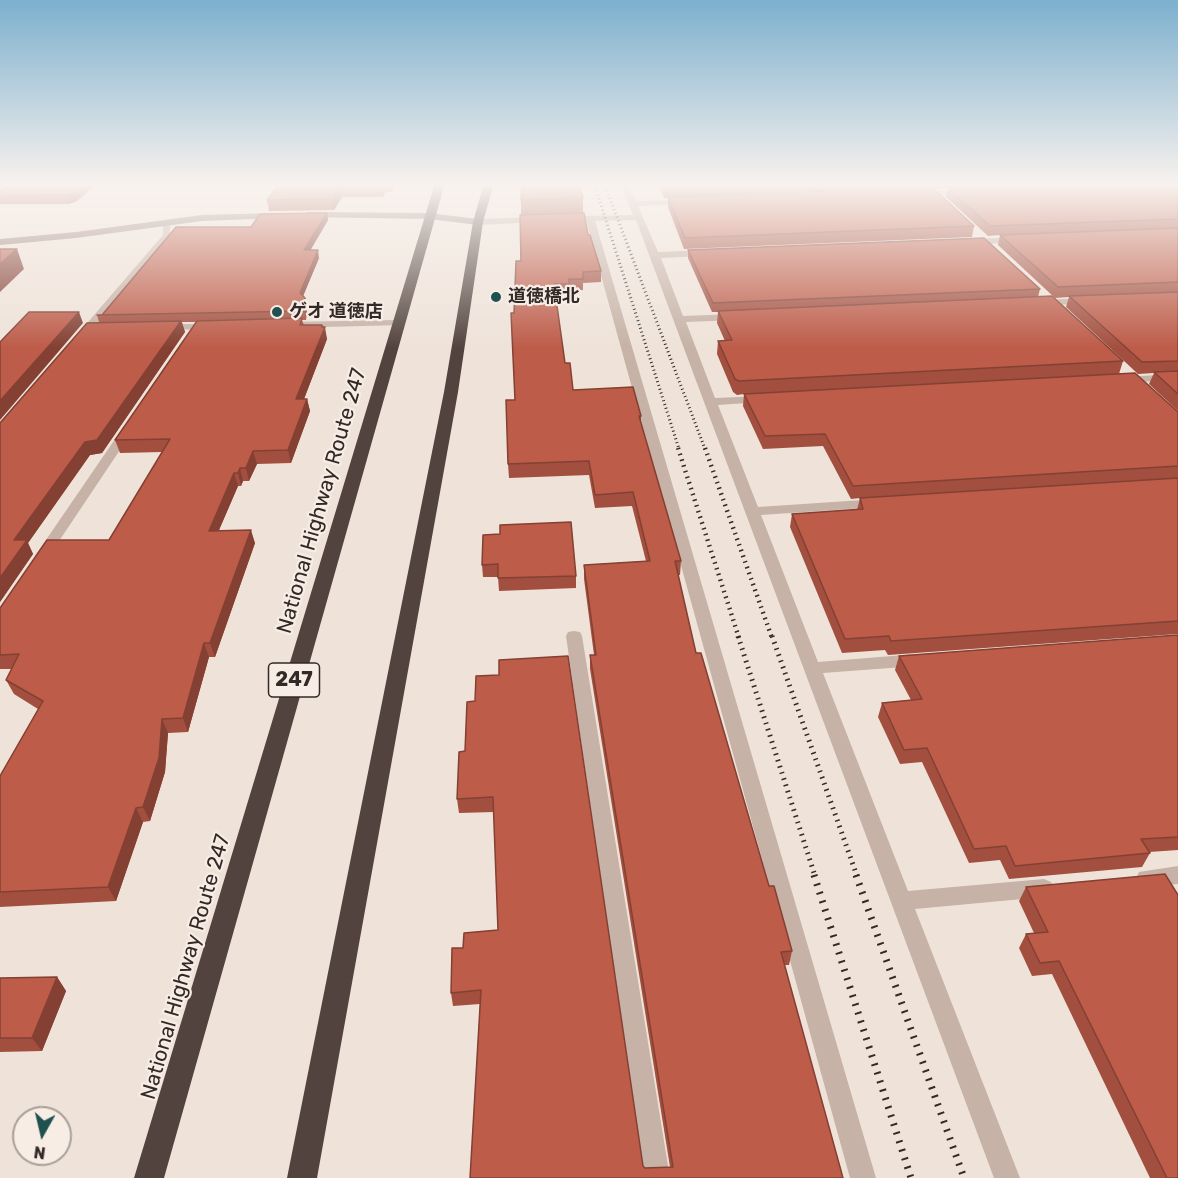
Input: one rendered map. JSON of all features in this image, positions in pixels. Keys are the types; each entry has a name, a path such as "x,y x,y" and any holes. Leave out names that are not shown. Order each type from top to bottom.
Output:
{"highway":[{"name":"National Highway Route 247","path":"149,1178 423,238"},
{"path":"302,1178 451,392 475,238"}],"street":[{"path":"0,242 51,238"},
{"path":"73,346 93,329 165,238"},
{"path":"595,238 863,1178"},
{"path":"648,238 1007,1178"},
{"path":"982,238 990,245"},
{"path":"962,242 990,245 1031,239"},
{"path":"655,255 714,253"},
{"path":"1028,304 1097,300"},
{"path":"679,319 749,316"},
{"path":"268,326 398,323"},
{"path":"153,328 193,332 220,326"},
{"path":"1111,381 1178,377"},
{"path":"711,402 770,399"},
{"path":"33,569 138,414"},
{"path":"752,510 894,502"},
{"path":"574,636 657,1178"},
{"path":"813,668 932,659"},
{"path":"1132,880 1178,875"},
{"path":"901,901 1063,886"}],"building":[{"path":"167,238 311,238 304,250 318,250 300,293 305,298 305,311 102,315"},
{"path":"520,238 591,238 601,271 583,272 583,279 569,279 569,284 554,284 565,363 570,363 573,390 633,387 641,416 639,416 681,561 675,561 696,653 701,653 769,886 774,886 792,951 781,952 843,1178 470,1178 481,990 451,993 452,948 463,948 464,933 498,930 493,797 457,799 459,752 465,751 467,702 475,701 476,676 499,675 499,660 568,656 643,1166 645,1168 673,1167 590,655 596,655 584,565 650,561 633,492 595,495 589,461 508,464 506,400 515,400 511,313 514,313 516,261 521,261"},
{"path":"984,238 1040,289 713,303 688,250"},
{"path":"1003,238 1178,238 1178,282 1058,287"},
{"path":"0,249 17,249 0,264"},
{"path":"1178,292 1178,361 1142,362 1069,296"},
{"path":"1052,296 1123,361 739,381 735,379 718,341 732,340 718,311"},
{"path":"29,312 79,312 0,401 0,342"},
{"path":"302,318 300,325 325,327 296,399 307,399 288,450 253,451 246,468 240,468 238,473 234,473 209,531 251,530 210,643 204,643 183,718 162,719 159,758 143,807 136,808 108,887 0,892 0,776 43,701 6,680 19,654 0,655 0,608 47,540 109,540 170,439 115,440 197,321"},
{"path":"181,321 97,440 85,442 14,540 27,540 0,578 0,423 87,323"},
{"path":"1178,371 1178,394 1154,372"},
{"path":"1135,373 1178,412 1178,466 853,486 825,434 765,436 744,394"},
{"path":"1178,478 1178,621 891,641 889,636 845,639 792,514 863,509 860,498"},
{"path":"571,522 576,576 498,578 498,564 482,565 483,535 500,534 500,525"},
{"path":"1178,635 1178,837 1141,839 1150,853 1015,866 1006,846 974,849 927,748 904,750 882,703 922,699 899,656"},
{"path":"1165,874 1178,895 1178,1178 1167,1178 1059,961 1040,963 1026,934 1048,932 1026,887"},
{"path":"57,977 32,1038 0,1038 0,978"}],"railway":[{"path":"612,238 679,449"},
{"path":"625,238 705,449"},
{"path":"678,448 739,638"},
{"path":"705,448 772,638"},
{"path":"738,636 815,876"},
{"path":"772,636 857,876"},
{"path":"814,875 911,1178"},
{"path":"856,875 964,1178"}],"place":[{"name":"道徳橋北","path":"496,297"},
{"name":"ゲオ 道徳店","path":"277,312"}]}
